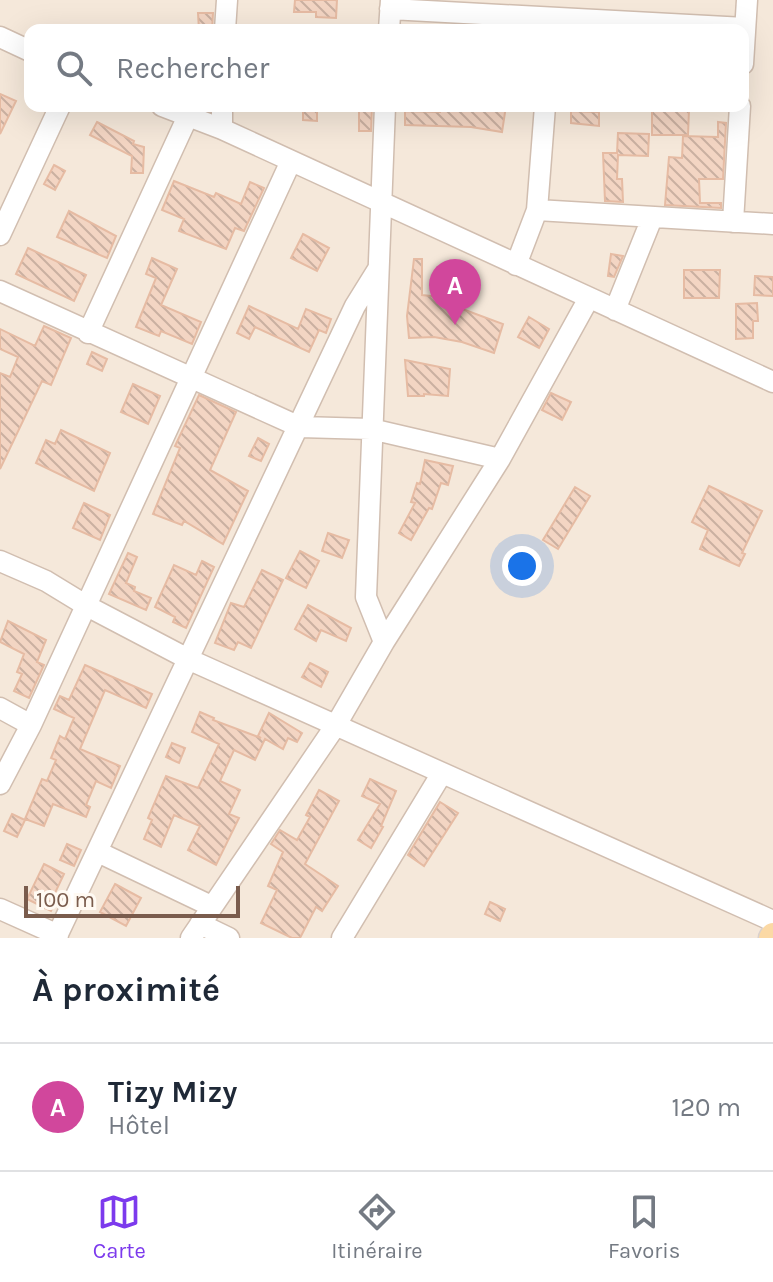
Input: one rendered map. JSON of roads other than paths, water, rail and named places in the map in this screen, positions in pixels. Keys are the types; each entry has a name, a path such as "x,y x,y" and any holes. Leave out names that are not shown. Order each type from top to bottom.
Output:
{"street":[{"path":"225,24 227,0"},
{"path":"745,24 747,0"},
{"path":"389,24 390,4 549,24"},
{"path":"0,37 24,48"},
{"path":"0,235 57,112"},
{"path":"178,112 222,129 773,382"},
{"path":"222,112 222,129"},
{"path":"384,642 366,597 385,112"},
{"path":"516,265 537,210 545,112"},
{"path":"733,222 740,112"},
{"path":"88,333 188,116"},
{"path":"0,784 87,606 291,161"},
{"path":"537,210 773,224"},
{"path":"615,310 652,218"},
{"path":"0,909 57,936 355,306 378,269"},
{"path":"0,291 300,427 371,429 500,459"},
{"path":"229,938 196,931 336,725 384,642 500,459 589,298"},
{"path":"0,561 46,581 190,660 773,921"},
{"path":"0,708 31,725"},
{"path":"342,938 442,773"},
{"path":"98,852 211,906"}],"place":[{"name":"Tizy Mizy","path":"455,325"}]}
